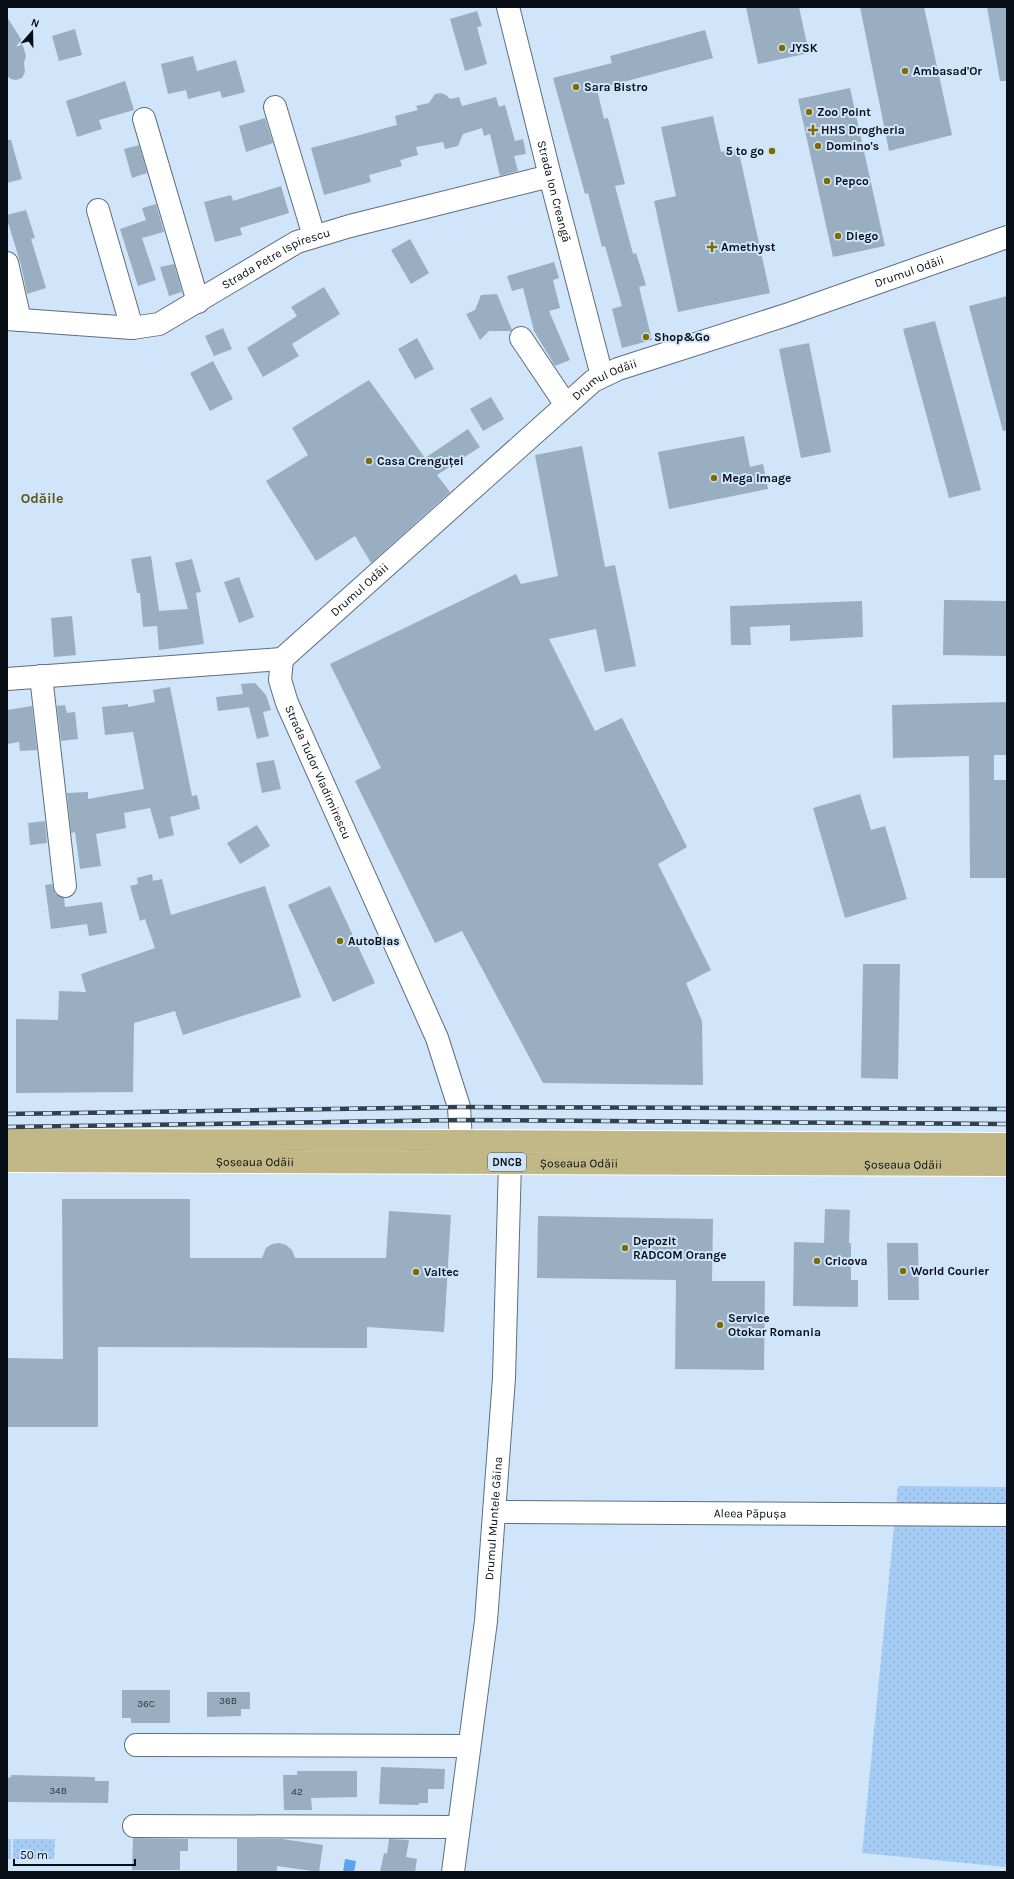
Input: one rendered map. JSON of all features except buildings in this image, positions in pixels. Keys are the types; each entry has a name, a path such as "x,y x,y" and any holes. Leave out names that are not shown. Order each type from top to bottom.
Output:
{"main road":[{"name":"Șoseaua Odăii","path":"7,1140 461,1140 1007,1144"},
{"name":"Șoseaua Odăii","path":"7,1161 1007,1165"}],"street":[{"name":"Strada Ion Creangă","path":"508,7 602,376"},
{"path":"275,107 314,236"},
{"path":"144,119 198,302"},
{"name":"Strada Petre Ispirescu","path":"14,319 132,328 159,324 297,242 314,236 550,176"},
{"path":"98,210 132,328"},
{"name":"Drumul Odăii","path":"282,660 593,381 602,376 678,349 786,315 1007,238"},
{"path":"7,263 14,319"},
{"path":"521,338 566,405"},
{"path":"7,679 282,660"},
{"name":"Strada Tudor Vladimirescu","path":"282,660 280,680 287,703 437,1038 459,1107 461,1140"},
{"path":"41,676 65,886"},
{"name":"Drumul Muntele Găina","path":"453,1872 486,1621 504,1378 510,1162"},
{"name":"Aleea Păpușa","path":"494,1512 1007,1515"},
{"path":"136,1745 469,1746"},
{"path":"134,1826 458,1827"}],"shaded area":[{"path":"898,1486 1007,1487 1007,1867 862,1853"},
{"path":"7,1839 11,1839 11,1859 7,1859"},
{"path":"13,1839 55,1839 54,1859 13,1859"}],"water":[{"path":"345,1859 356,1861 354,1872 343,1872"}],"railway":[{"path":"7,1114 459,1107 1007,1109"},
{"path":"7,1127 461,1120 1007,1124"}],"place":[{"name":"JYSK","path":"782,48"},
{"name":"Ambasad'Or","path":"905,71"},
{"name":"Sara Bistro","path":"576,87"},
{"name":"Zoo Point","path":"809,112"},
{"name":"HHS Drogheria","path":"813,130"},
{"name":"Domino's","path":"818,146"},
{"name":"5 to go","path":"772,151"},
{"name":"Pepco","path":"827,181"},
{"name":"Diego","path":"838,236"},
{"name":"Amethyst","path":"712,247"},
{"name":"Shop&Go","path":"646,337"},
{"name":"Casa Crenguței","path":"369,461"},
{"name":"Mega Image","path":"714,478"},
{"name":"AutoBias","path":"340,941"},
{"name":"Depozit RADCOM Orange","path":"625,1248"},
{"name":"Cricova","path":"817,1261"},
{"name":"World Courier","path":"903,1271"},
{"name":"Valtec","path":"416,1272"},
{"name":"Service Otokar Romania","path":"720,1325"}],"district":[{"name":"Odăile","path":"42,498"}]}
